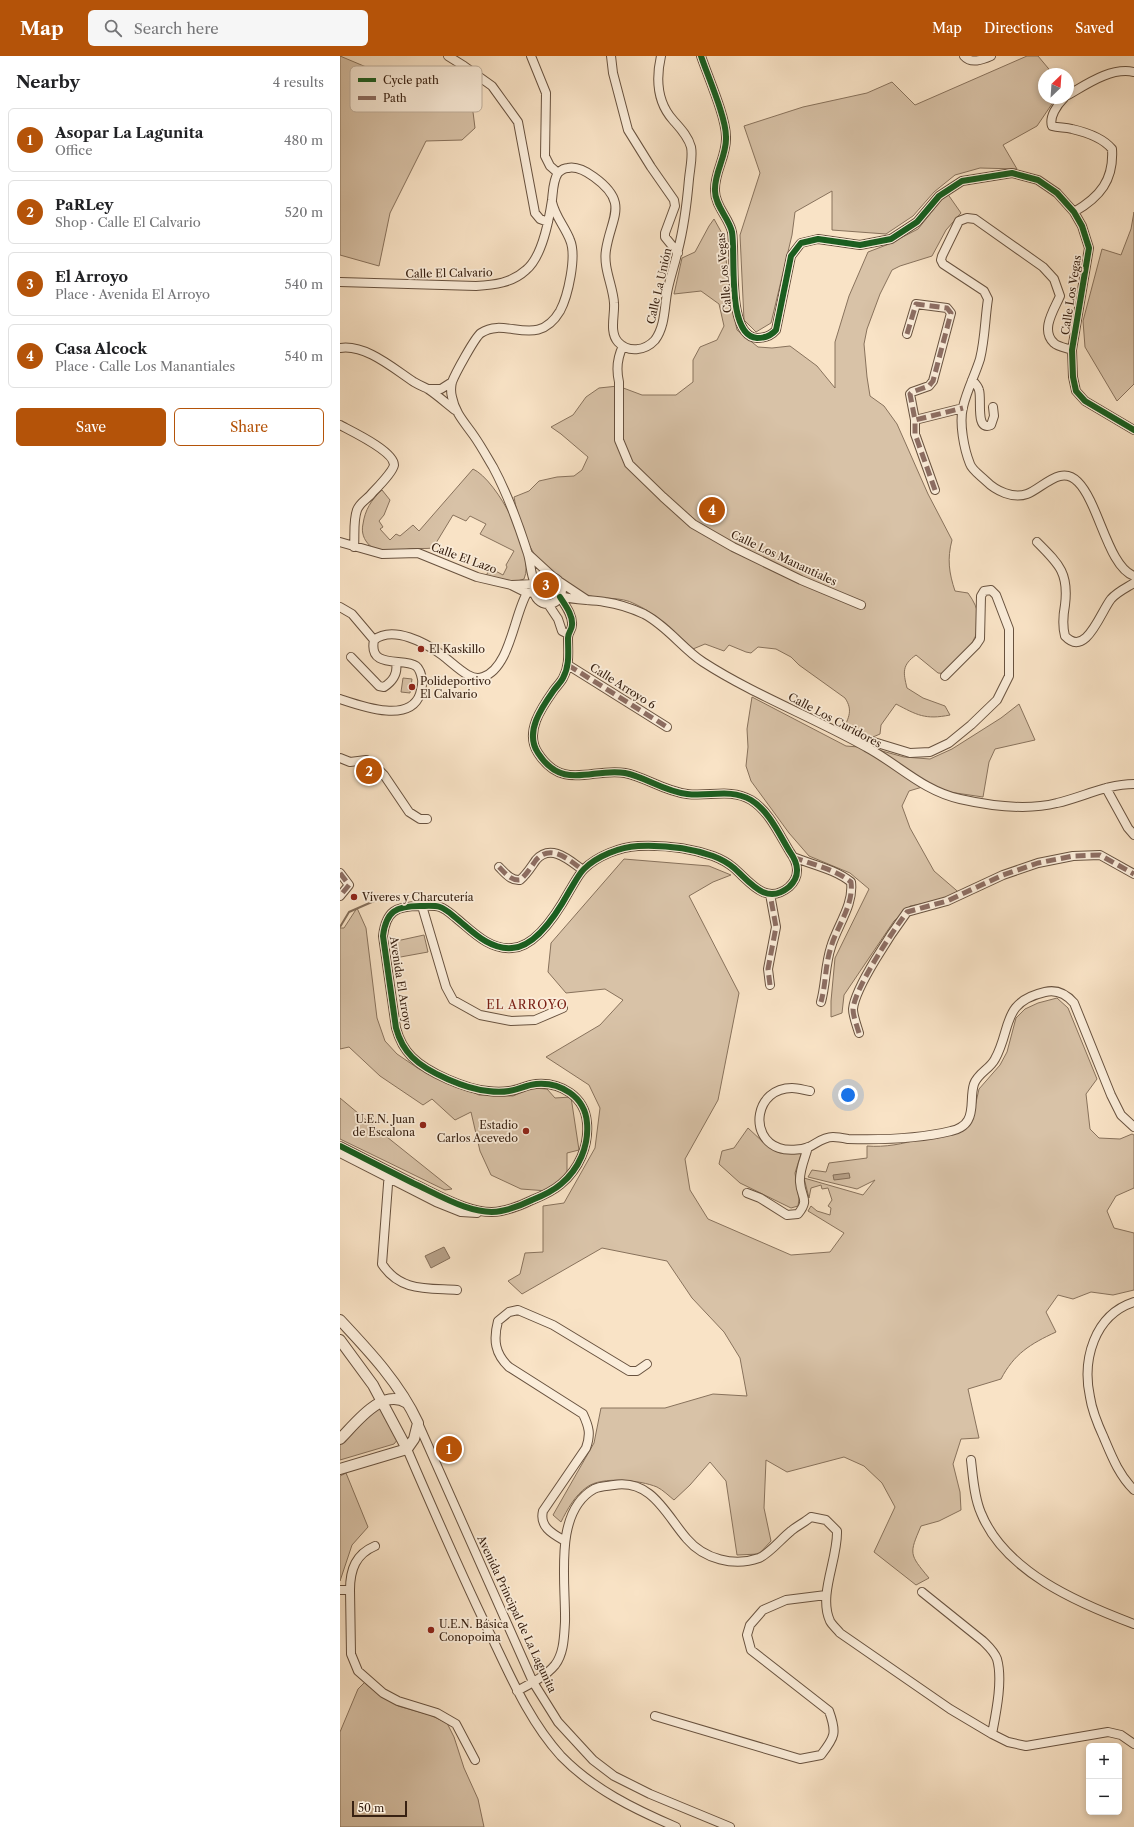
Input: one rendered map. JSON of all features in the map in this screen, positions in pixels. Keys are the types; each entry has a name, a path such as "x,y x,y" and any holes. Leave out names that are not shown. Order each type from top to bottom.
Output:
{"street":[{"path":"448,56 464,66"},
{"path":"531,56 546,93 545,156 550,166 558,173"},
{"path":"611,56 613,73 628,130 674,200 675,206 665,232 665,237 678,252"},
{"name":"Calle La Unión","path":"623,346 635,350 641,349 650,344 658,335 663,320 668,288 678,252 688,190 691,149 686,135 671,118 661,99 658,77 661,56"},
{"name":"Calle Los Vegas","path":"701,56 725,127 726,147 714,190 715,198 732,233 732,266 738,319 746,334 755,338 763,337 770,335 776,330 791,256 801,243 818,239 860,245 891,239 917,222 939,196 962,181 1012,173 1038,180 1057,193 1074,212 1082,226 1089,248 1072,350 1073,377 1076,390 1085,401 1134,430"},
{"path":"964,56 972,60 982,60 991,56"},
{"path":"1074,92 1090,82 1120,70 1134,72"},
{"path":"482,79 492,86 518,122 516,130 535,212 540,219 548,222 556,220 560,223"},
{"path":"1059,104 1051,119 1052,126 1071,128 1107,143 1112,149 1111,170 1099,194 1087,205 1074,212"},
{"path":"455,410 452,396 452,382 468,351 480,333 490,328 534,331 544,327 559,312 566,294 571,262 570,241 560,223 552,199 554,183 558,173 565,168 584,171 601,183 612,196 615,205 616,214 606,250 606,261 613,294 613,334 618,343 623,346"},
{"name":"Calle El Calvario","path":"340,282 476,286 503,282 520,275 531,266 538,252 548,222 552,199"},
{"path":"1072,350 1055,344 1048,336 1047,327 1060,296 1054,279 1043,267 975,219 967,218 959,221 941,260 943,264 984,291 988,299 982,345 962,408 964,444 970,466 992,487 1009,495 1027,494 1050,480 1063,475 1071,477 1077,481 1088,494 1114,556 1123,569 1134,576"},
{"path":"907,334 916,304 947,308 951,313 933,381 929,386 910,394 915,420 915,434 935,490"},
{"name":"Calle Los Manantiales","path":"623,346 618,356 617,374 619,382 619,440 629,464 693,524 733,547 775,568 860,605"},
{"path":"340,348 347,347 357,349 374,356 428,389 455,410 475,437 494,468 528,553 533,579 533,588 539,601 548,604 553,603 561,597"},
{"path":"972,380 979,390 981,402 980,418 982,423 988,427 994,422 993,406"},
{"path":"428,389 441,389 452,382"},
{"path":"915,420 962,408"},
{"path":"340,425 375,444 392,459 394,463 393,467 385,478 370,496 362,502 357,511 354,547"},
{"name":"Calle El Lazo","path":"340,542 382,554 418,553 477,577 511,585 533,588"},
{"path":"1037,542 1056,562 1065,578 1062,627 1064,636 1073,642 1080,642 1088,638 1112,599 1122,589 1134,583"},
{"path":"528,553 538,564 560,582 588,600"},
{"path":"374,640 386,634 410,638 425,644 441,654 467,675 475,678 483,677 491,673 498,664 507,647 521,605 533,588 545,576 553,576"},
{"path":"560,582 562,592 561,597 572,618 572,628 568,634 568,665 563,679 542,707 536,720 533,729 536,751 551,767 562,773 573,776 602,773 626,773 664,789 676,792 698,794 728,793 754,802 768,817 793,856 798,868 792,884 780,892 770,894 776,927 768,969 770,985"},
{"name":"Calle El Lazo","path":"511,585 533,588"},
{"path":"838,731 910,752 930,752 949,743 971,725 997,700 1009,676 1009,629 996,595 991,590 984,591 981,596 980,639 976,645 945,676"},
{"name":"Calle Los Curidores","path":"561,597 628,606 646,615 663,627 690,653 703,662 757,692 838,731 869,748 912,778 933,789 958,798 993,805 1024,807 1057,804 1121,784 1134,784"},
{"path":"548,604 558,618 562,630 568,634"},
{"path":"340,607 352,614 374,640 373,646 377,655 383,659 396,663 413,664 420,671 423,685 418,697 409,708 394,710 375,709 340,699"},
{"path":"351,656 379,686 384,687 390,683 396,675 398,669 396,663"},
{"name":"Calle Arroyo 6","path":"568,665 667,727"},
{"path":"340,758 350,762 366,760 371,762 384,775 409,812 420,819 427,819"},
{"path":"1106,788 1128,828 1134,835"},
{"name":"Avenida El Arroyo","path":"340,1146 436,1202 462,1212 480,1213 489,1211 500,1212 522,1205 557,1188 577,1166 586,1148 588,1131 587,1120 584,1109 573,1094 556,1086 536,1084 509,1091 483,1090 432,1072 411,1057 400,1039 396,1028 383,936 384,927 388,916 396,909 406,906 438,906 446,910 477,935 495,946 511,949 524,946 535,938 550,920 583,870 596,859 624,848 638,846 669,848 712,856 724,861 752,886 770,894"},
{"path":"499,867 510,877 515,880 520,880 542,854 552,852 561,855 583,870"},
{"path":"859,1033 853,1010 856,995 892,933 907,912 947,902 1003,875 1031,865 1073,856 1100,855 1134,874"},
{"path":"793,856 815,866 830,869 851,882 849,902 828,956 825,990 821,1002"},
{"path":"340,873 350,885 340,896"},
{"path":"422,906 446,987 453,1000 480,1015 511,1021 535,1020 563,1008"},
{"path":"810,1091 791,1088 768,1096 762,1104 759,1120 765,1138 777,1147 793,1150 808,1147 820,1139 833,1137 848,1139 896,1139 952,1131 964,1125 968,1121 971,1114 973,1085 980,1073 994,1061 1002,1042 1005,1028 1015,1007 1023,1001 1040,993 1051,990 1067,995 1074,1003 1121,1115 1134,1127"},
{"path":"747,1193 760,1198 787,1215 798,1214 804,1206 805,1200 800,1182 808,1147"},
{"name":"Avenida El Arroyo","path":"340,1153 389,1174"},
{"path":"389,1174 382,1264 388,1273 396,1280 412,1287 457,1290"},
{"path":"1134,1302 1121,1308 1101,1326 1094,1338 1087,1366 1090,1398 1097,1420 1119,1472 1134,1490"},
{"path":"565,1541 544,1526 542,1516 543,1511 586,1448 590,1437 589,1426 583,1414 509,1367 501,1360 496,1345 498,1322 509,1312 518,1310 553,1325 625,1369 637,1371 647,1364"},
{"name":"Avenida Principal de La Lagunita","path":"340,1320 387,1373 418,1423 533,1682 558,1722 593,1760 614,1776 650,1794 730,1827"},
{"path":"340,1340 373,1385 407,1449 459,1568 517,1691 544,1734 561,1756 582,1775 605,1792 641,1812 676,1827"},
{"path":"364,1371 364,1364 367,1361 376,1360"},
{"path":"370,1410 373,1397 373,1385"},
{"path":"340,1439 370,1410 382,1401 396,1398 407,1403"},
{"path":"340,1469 407,1449 414,1439 418,1423"},
{"path":"971,1460 975,1491 980,1513 1002,1548 1022,1566 1057,1588 1085,1604 1134,1624"},
{"path":"517,1691 533,1682 554,1666 561,1654 564,1637 565,1541 574,1509 585,1495 596,1488 620,1484 635,1486 649,1492 664,1508 688,1540 703,1552 715,1558 727,1561 746,1561 761,1557 792,1529 811,1517 818,1517 826,1520 837,1531 837,1543 826,1595 827,1611 830,1621 840,1633 950,1709 1008,1742 1026,1746 1108,1732 1121,1735 1134,1744"},
{"path":"375,1546 366,1550 355,1562 350,1577 351,1654 358,1671 383,1693 398,1701 437,1713 456,1724 475,1760"},
{"path":"340,1590 350,1590"},
{"path":"922,1592 992,1650 996,1659 999,1700 992,1734"},
{"path":"655,1716 800,1759 821,1755 831,1742 835,1726 829,1711 751,1650 747,1635 750,1625 763,1610 786,1600 826,1595"}],"shaded area":[{"path":"340,56 364,66 350,66 350,112 473,112 475,128 462,140 426,141 390,213 379,266 340,255"},
{"path":"1027,56 1038,56 1048,68 1038,68 1038,104 1052,104 1037,126 1003,145 1017,169 980,168 955,175 934,192 913,216 886,234 832,230 832,191 795,212 792,235 771,323 756,332 744,320 740,235 760,173 744,126 803,107 867,93 892,82 915,105"},
{"path":"947,193 961,213 946,230 932,256 892,270 880,294 867,329 864,344 870,396 884,406 897,424 928,494 952,540 949,566 955,591 968,593 975,605 978,616 978,627 970,646 948,674 938,673 916,655 908,662 905,669 904,673 907,688 923,698 945,706 950,715 934,717 922,716 896,704 881,725 880,734 873,737 843,730 849,714 849,706 845,698 799,665 791,657 776,649 758,647 751,653 729,645 724,651 705,644 693,649 666,624 643,608 624,600 587,595 580,592 560,580 543,565 534,553 526,538 517,512 514,497 529,491 539,481 557,477 574,476 582,470 588,457 551,427 573,415 586,397 599,388 618,386 642,395 676,395 693,382 693,360 700,347 717,340 724,326 719,304 701,291 674,294 682,258 695,252 714,219 724,237 729,290 737,330 758,347 772,348 790,346 817,366 835,388 835,342 849,296 868,252 889,244 918,229"},
{"path":"1134,212 1134,384 1117,401 1085,347 1083,321 1102,249 1121,255 1131,229"},
{"path":"473,469 483,476 493,487 512,518 524,552 526,567 524,579 510,581 486,576 490,568 503,575 507,567 506,565 514,551 480,534 486,524 470,516 466,521 453,515 433,548 409,549 393,553 385,553 374,549 366,541 362,530 365,514 372,501 382,490 390,500 384,515 379,521 383,527 380,529 390,540 396,534 400,536 413,525 419,531"},
{"path":"403,678 412,679 410,693 401,692"},
{"path":"752,697 846,746 871,748 904,757 930,759 952,749 1001,718 1019,704 1035,740 995,749 989,762 983,797 949,792 929,785 909,791 902,806 910,828 934,871 963,896 910,906 894,921 844,995 842,1013 831,1017 835,958 869,889 850,873 809,856 789,833 751,781 746,766 748,747 747,729"},
{"path":"624,859 709,866 731,875 713,882 689,896 739,993 718,1100 685,1159 690,1190 708,1219 791,1255 830,1252 844,1233 808,1211 811,1206 817,1211 830,1215 831,1208 828,1206 832,1200 828,1188 822,1189 821,1185 811,1188 809,1198 804,1178 863,1195 875,1180 857,1189 808,1177 812,1170 826,1172 829,1163 867,1158 867,1146 894,1145 921,1139 972,1120 979,1089 1000,1065 1007,1052 1016,1018 1025,1009 1038,1003 1057,998 1068,1008 1097,1079 1086,1094 1090,1129 1099,1138 1120,1139 1132,1134 1134,1135 1134,1188 1116,1196 1107,1211 1114,1228 1134,1233 1134,1290 1113,1295 1091,1292 1073,1299 1058,1295 1046,1312 1056,1332 1038,1341 1017,1356 1001,1379 968,1389 979,1438 961,1439 953,1464 960,1492 961,1510 939,1521 921,1526 914,1543 913,1554 918,1564 929,1578 916,1585 874,1552 895,1507 882,1483 864,1466 844,1457 787,1472 766,1460 764,1508 771,1541 759,1554 737,1555 726,1481 710,1462 690,1485 674,1500 659,1488 641,1482 621,1480 602,1481 587,1487 575,1498 561,1522 553,1515 594,1443 601,1408 665,1408 713,1394 747,1396 740,1358 724,1332 692,1298 667,1261 602,1248 522,1294 508,1281 520,1274 525,1253 543,1252 543,1206 564,1203 595,1148 600,1108 589,1085 546,1057 600,1025 623,1000 605,989 566,993 548,972 551,943"},
{"path":"357,908 366,928 377,1018 385,1041 397,1054 419,1069 479,1095 513,1096 532,1088 547,1089 555,1098 571,1097 579,1150 567,1153 567,1175 548,1191 521,1189 491,1175 480,1151 471,1112 455,1120 432,1099 423,1105 380,1076 349,1047 340,1049 340,928 344,928"},
{"path":"424,935 428,952 395,958 392,942"},
{"path":"340,1098 452,1189 445,1190 340,1139"},
{"path":"748,1128 763,1142 780,1153 802,1151 795,1173 799,1199 798,1206 791,1208 740,1183 719,1164 722,1151 734,1148"},
{"path":"849,1173 850,1178 834,1180 833,1175"},
{"path":"444,1247 450,1258 431,1268 425,1256"},
{"path":"381,1406 398,1439 394,1444 340,1460 340,1442"},
{"path":"346,1473 368,1527 352,1545 340,1581 340,1476"},
{"path":"365,1682 398,1706 430,1715 447,1723 454,1737 464,1768 478,1799 484,1827 340,1827 340,1732 358,1689"}],"waterway":[{"path":"340,927 349,912 381,898"}],"marked path":[{"path":"907,334 916,304 947,308 951,313 933,381 929,386 910,394 915,420"},
{"path":"935,490 915,434 915,420 963,408"},
{"path":"568,665 667,727"},
{"path":"499,867 511,878 520,880 536,860 542,855 554,853 566,858 583,870"},
{"path":"859,1033 853,1012 855,999 867,974 907,912 947,901 1003,875 1038,863 1073,856 1100,855 1134,874"},
{"path":"793,857 831,870 851,882 848,907 829,954 821,1002"},
{"path":"340,873 349,885 340,896"},
{"path":"770,894 776,927 768,969 770,985"}],"cycle path":[{"path":"701,56 720,108 725,129 725,151 716,177 715,191 717,202 732,232 734,292 741,324 747,334 757,338 763,338 776,330 791,256 801,243 818,239 860,245 891,239 917,222 939,196 962,181 1012,173 1038,180 1057,193 1074,212 1082,226 1089,248 1072,350 1073,377 1076,391 1085,401 1134,430"},
{"path":"340,1146 444,1198 468,1208 490,1212 501,1211 520,1205 558,1187 578,1164 582,1156 586,1140 587,1123 582,1105 576,1098 562,1088 554,1085 536,1084 507,1091 493,1092 479,1090 459,1084 437,1074 419,1063 409,1054 402,1044 396,1028 383,936 387,921 390,916 399,909 412,906 440,907 488,943 504,948 512,948 521,946 530,941 546,926 560,907 578,877 589,864 602,856 624,848 657,846 685,849 713,856 729,864 752,885 766,893 773,894 781,892 793,883 797,874 793,856 778,831 763,810 751,800 743,796 735,794 687,794 670,790 625,773 613,772 568,775 558,772 548,765 538,753 534,745 533,737 536,720 549,697 562,680 567,668 568,636 572,627 572,621 568,610 560,597"}],"place":[{"name":"Casa Alcock","path":"712,510"},
{"name":"El Arroyo","path":"546,585"},
{"name":"El Kaskillo","path":"421,649"},
{"name":"Polideportivo El Calvario","path":"412,687"},
{"name":"PaRLey","path":"369,771"},
{"name":"Víveres y Charcutería","path":"354,897"},
{"name":"U.E.N. Juan de Escalona","path":"423,1125"},
{"name":"Estadio Carlos Acevedo","path":"526,1131"},
{"name":"Asopar La Lagunita","path":"449,1449"},
{"name":"U.E.N. Básica Conopoima","path":"431,1630"}],"district":[{"name":"EL ARROYO","path":"527,1005"}]}
